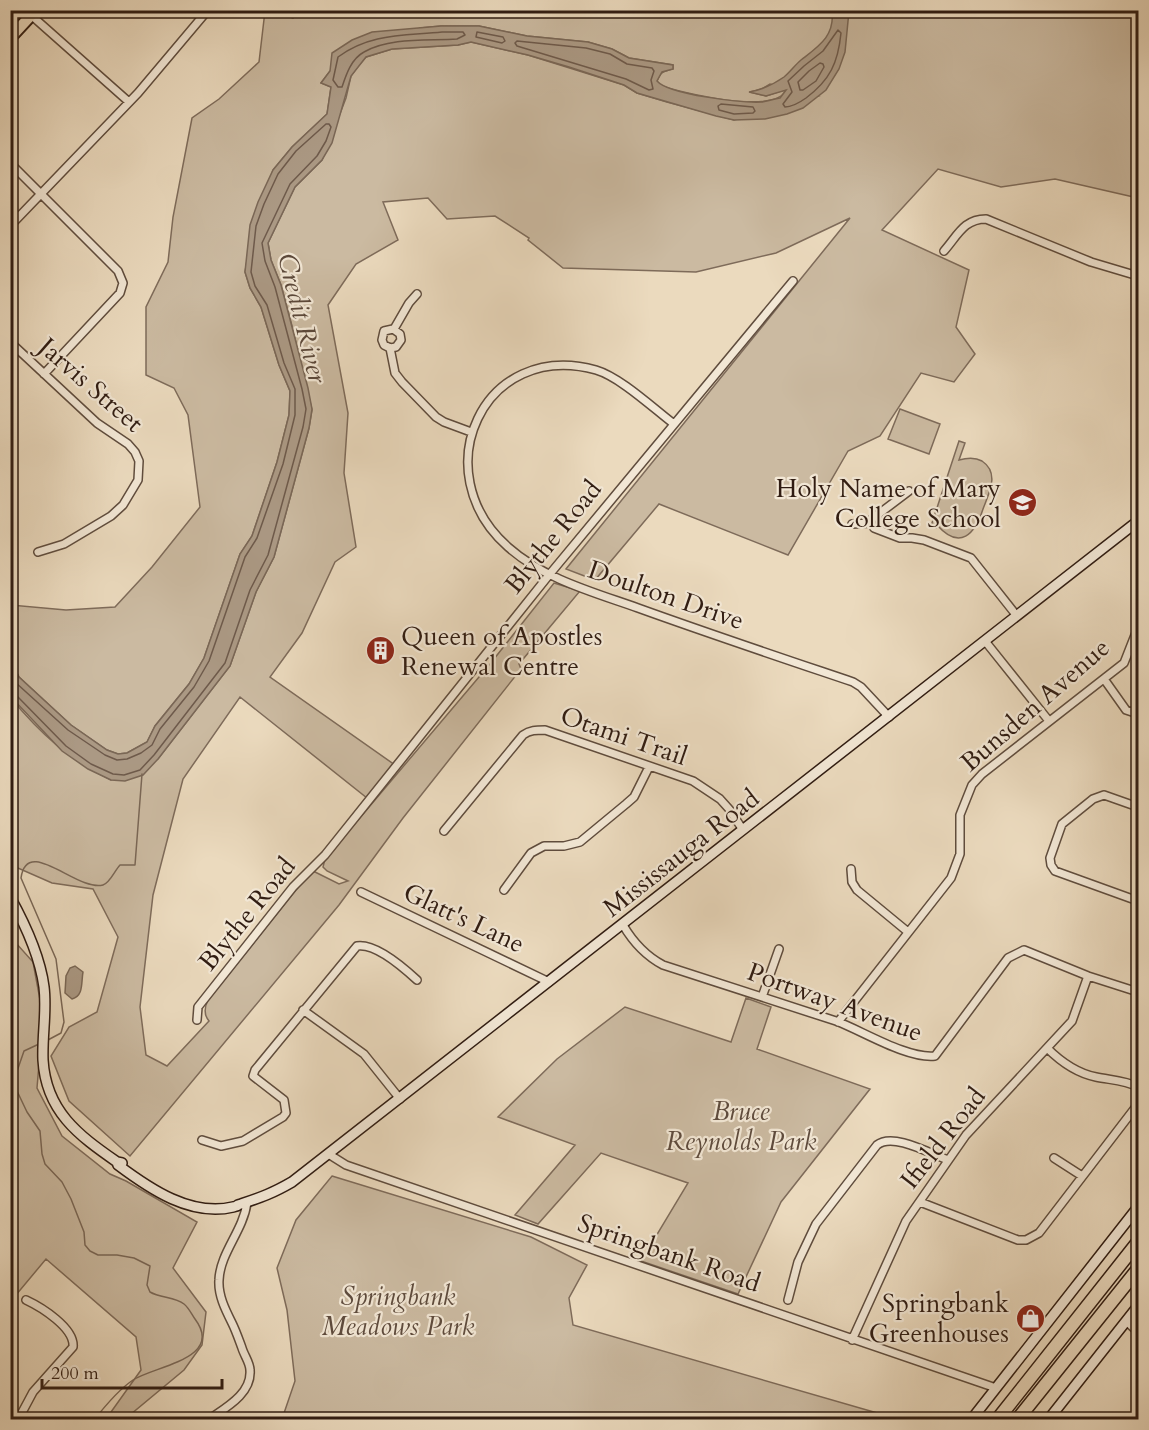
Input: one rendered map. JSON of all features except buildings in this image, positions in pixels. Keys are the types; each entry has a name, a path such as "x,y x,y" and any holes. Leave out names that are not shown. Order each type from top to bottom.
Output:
{"highway":[{"path":"997,1419 1138,1242"},
{"path":"1017,1419 1138,1269"}],"main road":[{"path":"10,38 34,13"},
{"name":"Mississauga Road","path":"10,897 39,961 45,998 43,1050 45,1076 51,1097 68,1124 88,1142 117,1162 180,1197 204,1202 244,1203 266,1196 292,1182 330,1155 1138,521"},
{"path":"971,1419 1138,1208"},
{"path":"1048,1419 1138,1306"}],"street":[{"path":"10,226 129,102 208,10"},
{"path":"34,13 129,102"},
{"path":"10,164 118,271 123,283 120,293 44,374"},
{"path":"944,251 967,222 986,219 1091,262 1138,276"},
{"name":"Blythe Road","path":"197,1020 198,1006 293,887 325,855 549,575 793,281"},
{"path":"394,329 417,294"},
{"path":"394,329 400,334 401,340 396,347 390,348 384,345 382,337 387,330 394,329"},
{"name":"Jarvis Street","path":"10,342 102,428 128,444 139,461 138,480 123,505 111,516 64,544 38,552"},
{"path":"390,348 395,373 402,382 436,417 471,432"},
{"name":"Doulton Drive","path":"674,424 611,376 582,367 547,366 513,379 487,402 471,432 467,467 475,503 499,539 522,558 549,575 694,628 853,682 861,687 889,717"},
{"path":"871,523 877,514 909,491"},
{"path":"852,524 871,523"},
{"path":"871,523 874,528 900,538 924,540 971,558 1017,616"},
{"name":"Bunsden Avenue","path":"838,1022 951,878 960,854 960,815 972,785 982,774 1124,663 1138,632"},
{"path":"986,641 1049,721"},
{"path":"1104,679 1126,710 1138,714"},
{"name":"Otami Trail","path":"444,831 523,735 529,731 544,730 693,782 729,809 743,830"},
{"path":"504,890 537,848 580,842 626,804 634,797 649,767"},
{"path":"1138,807 1104,795 1093,799 1062,824 1050,858 1055,871 1138,901"},
{"path":"851,869 852,882 857,890 908,932"},
{"name":"Glatt's Lane","path":"361,892 549,982"},
{"name":"Portway Avenue","path":"623,925 651,959 663,965 838,1022 926,1057 935,1056 1008,958 1024,950 1088,976 1138,992"},
{"path":"202,1140 221,1146 243,1141 283,1117 284,1100 253,1076 258,1064 357,946 366,946 398,963 417,980"},
{"path":"762,998 779,949"},
{"name":"Ifield Road","path":"852,1340 906,1221 966,1135 1072,1022 1088,976"},
{"path":"303,1010 364,1054 400,1099"},
{"path":"1047,1048 1060,1061 1082,1073 1126,1082 1138,1087"},
{"path":"920,1202 1008,1237 1026,1240 1039,1233 1138,1104"},
{"path":"788,1300 798,1262 816,1224 877,1145 883,1140 894,1140 948,1160"},
{"name":"Springbank Road","path":"330,1155 346,1165 996,1389"},
{"path":"1054,1158 1082,1176"},
{"path":"208,1419 235,1401 249,1381 250,1367 226,1313 219,1291 219,1277 224,1260 245,1217 244,1203"},
{"path":"18,1419 33,1392 74,1343 69,1331 40,1307 26,1300"},
{"path":"1126,1322 1138,1332"}],"green space":[{"path":"297,10 1138,11 1138,198 1055,179 1001,187 938,169 882,230 969,270 956,327 975,354 954,382 921,373 880,436 848,451 788,555 659,504 595,580 566,569 850,218 776,253 696,272 563,268 528,240 529,238 495,216 447,219 428,198 383,202 398,240 356,264 328,305 348,413 344,473 356,547 335,562 302,633 270,677 395,765 367,798 240,697 183,779 153,895 140,1007 146,1055 167,1066 209,1021 205,1011 208,1000 308,875 313,871 339,884 348,881 327,871 323,867 325,859 490,664 554,583 580,591 519,664 521,669 403,818 339,905 130,1156 69,1101 51,1056 69,1027 97,1012 118,937 93,889 52,883 11,865 10,697 32,722 69,755 111,780 158,759 230,666 256,592 274,557 312,410 292,326 281,285 271,260 268,243 295,187 322,160 346,98 351,76 366,57 392,49 458,45 471,42 528,55 624,85 637,93 734,120 818,96 770,84 750,92 766,96 787,89 779,97 765,101 747,102 706,97 659,85 657,81 661,74 673,69 673,65 629,58 612,49 588,42 527,36 479,26 420,28 330,71 321,83 331,87 327,114 292,147 273,170 245,272 250,288 261,307 279,365 290,391 289,415 277,462 252,536 240,554 204,658 189,684 155,726 147,742 127,753 118,754 107,750 71,725 19,677 11,661 11,605 66,610 115,607 152,567 200,507 188,415 174,388 146,375 146,307 168,262 173,217 192,118 219,99 259,62 265,11 293,18"},
{"path":"900,409 940,424 929,454 888,439"},
{"path":"959,441 965,443 959,460 971,458 982,461 991,471 992,477 988,496 976,526 966,536 960,538 945,533 937,525 936,528 931,526"},
{"path":"10,923 15,942 33,962 43,1016 37,1088 62,1136 110,1174 197,1222 173,1268 206,1312 202,1345 184,1370 125,1419 106,1419 141,1370 136,1337 46,1259 11,1301"},
{"name":"Bruce Reynolds Park","path":"746,998 771,1007 757,1049 870,1089 781,1202 738,1294 641,1261 688,1183 601,1153 538,1224 515,1215 575,1145 498,1117 557,1059 625,1007 731,1042"},
{"name":"Springbank Meadows Park","path":"332,1176 531,1237 587,1265 569,1298 573,1325 898,1419 282,1419 295,1381 287,1310 277,1268 296,1220"}],"water":[{"name":"Credit River","path":"832,11 849,11 845,52 839,69 826,90 803,108 765,119 734,120 716,116 637,93 624,85 569,67 471,42 458,45 392,49 366,57 351,76 332,143 322,160 295,187 268,243 271,260 281,285 312,409 309,428 274,557 256,592 230,666 158,759 143,775 125,781 111,780 88,769 62,751 11,697 11,661 19,677 71,725 107,750 118,754 127,753 147,742 155,726 189,684 204,658 240,554 252,536 277,462 289,415 290,391 279,365 261,307 250,288 245,272 250,225 273,170 292,147 327,114 331,87 321,83 330,71 332,53 352,40 372,32 441,26 479,26 527,36 588,42 612,49 629,58 673,65 673,69 662,72 657,81 664,86 690,94 762,102 780,98 786,90 766,96 749,92 784,77 820,45 831,27"},
{"path":"75,966 83,972 80,992 72,999 65,993 66,976 70,968"}],"waterway":[{"path":"46,1041 61,1033 64,1022 56,959 21,878 25,866 33,862 43,863 80,881 92,885 103,885 120,865 135,865 142,774"},
{"path":"39,1044 24,1051 15,1077 17,1091 40,1131 45,1164 62,1182 71,1199 84,1232 85,1245 98,1255 134,1258 150,1266 147,1285 150,1292 184,1304 202,1333 201,1343 194,1352 127,1384 94,1420"}],"place":[{"name":"Holy Name of Mary College School","path":"1022,503"},
{"name":"Queen of Apostles Renewal Centre","path":"380,651"},
{"name":"Springbank Greenhouses","path":"1030,1318"}]}
